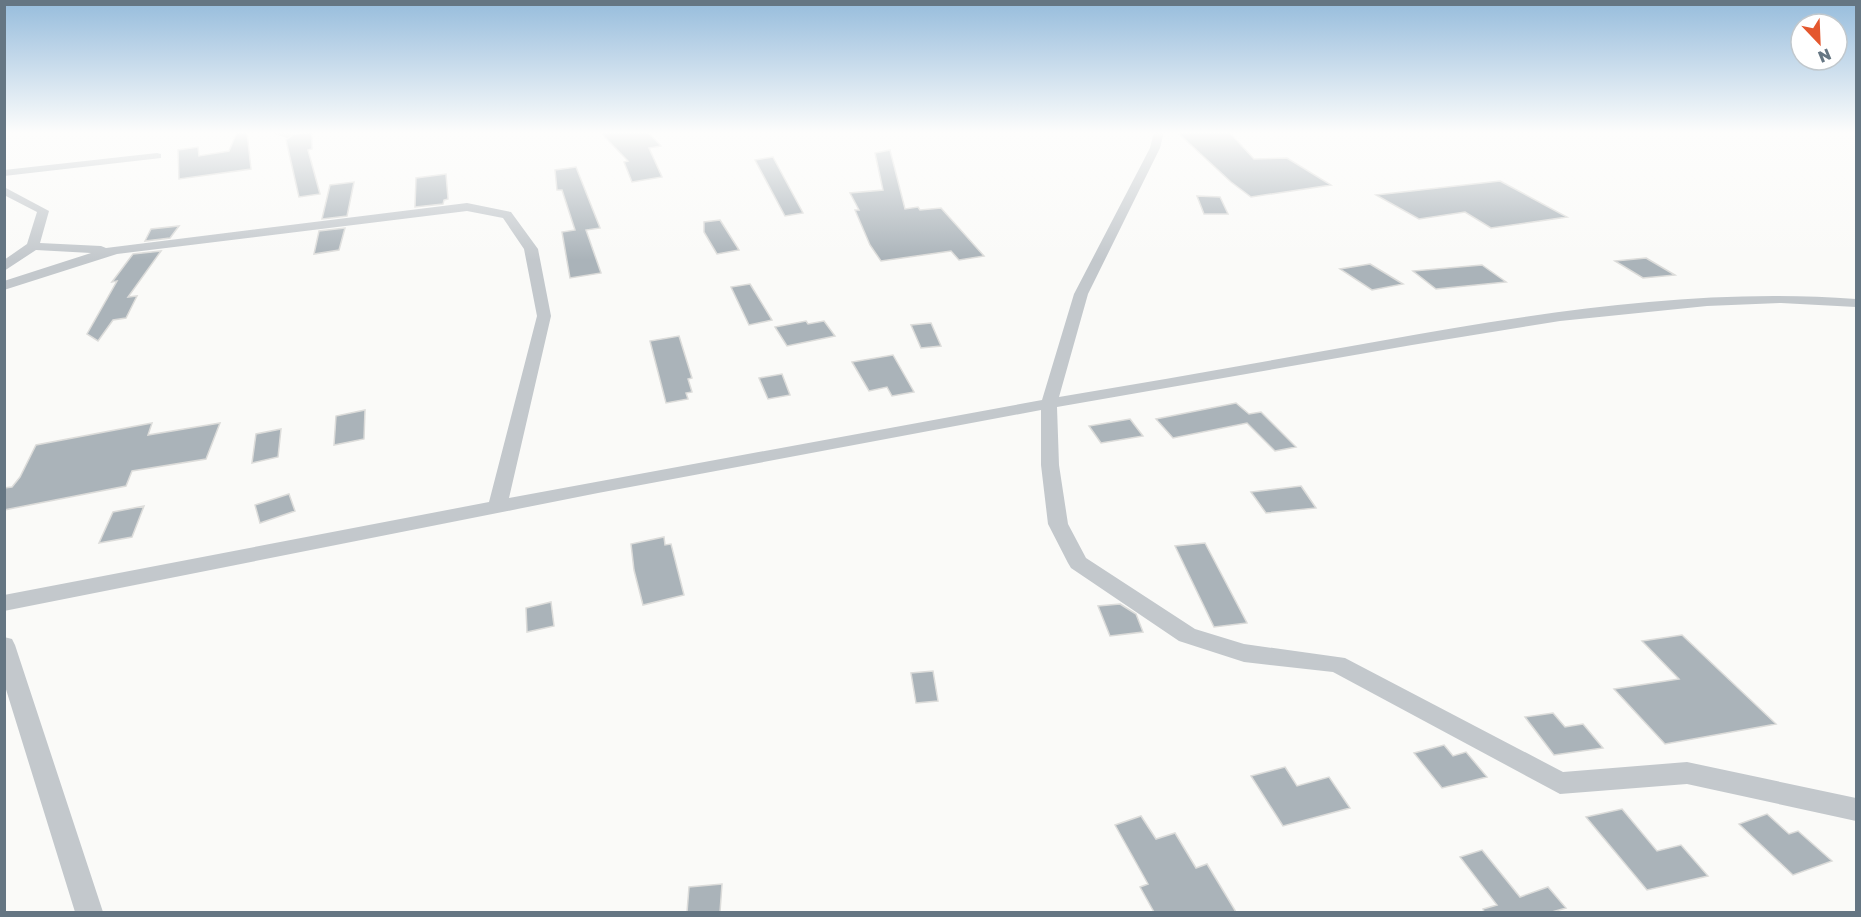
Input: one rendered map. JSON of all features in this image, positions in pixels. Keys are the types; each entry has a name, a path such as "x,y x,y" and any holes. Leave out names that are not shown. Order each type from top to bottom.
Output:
{"street":[{"path":"1141,175 1081,294 1048,404 1050,465 1058,525 1078,563 1187,635 1244,653 1337,664 1560,783 1688,773 1857,810"},
{"path":"4,190 43,211 33,246 4,267"},
{"path":"33,246 115,250 467,207 507,214 531,249 544,316 497,507"},
{"path":"4,286 115,250"},
{"path":"4,603 497,507 1048,404 1573,315 1674,304 1774,300 1857,303"},
{"path":"4,645 89,912"}],"building":[{"path":"179,175 209,175 179,179"},
{"path":"294,175 315,175 320,194 299,197"},
{"path":"446,175 448,199 444,200 443,204 415,207 416,178"},
{"path":"555,175 579,175 600,228 586,230 601,273 570,278 562,232 575,230 562,190 557,190"},
{"path":"629,175 661,175 662,177 632,182"},
{"path":"763,175 783,175 803,213 785,216"},
{"path":"880,175 896,175 905,209 941,208 984,256 959,260 951,251 881,261 870,245 855,210 859,210 850,193 883,190"},
{"path":"1223,175 1314,175 1331,185 1251,197"},
{"path":"1500,181 1567,217 1491,228 1465,212 1419,219 1376,195"},
{"path":"354,182 347,216 322,219 330,185"},
{"path":"1197,196 1220,197 1228,214 1204,214"},
{"path":"720,220 739,250 717,254 704,232 704,222"},
{"path":"179,226 170,238 145,241 151,229"},
{"path":"345,228 339,250 314,254 319,231"},
{"path":"161,251 128,297 137,296 126,318 113,320 98,341 87,334 117,281 112,282 133,254"},
{"path":"1646,258 1675,275 1643,278 1615,261"},
{"path":"1370,264 1403,284 1372,290 1340,269"},
{"path":"1482,265 1506,282 1436,289 1413,271"},
{"path":"750,284 772,320 749,325 731,287"},
{"path":"806,321 808,324 824,321 835,336 787,346 775,327"},
{"path":"931,323 941,346 921,348 911,325"},
{"path":"679,336 692,378 688,379 692,392 686,393 688,399 666,403 650,341"},
{"path":"893,355 914,392 892,396 887,387 869,391 852,362"},
{"path":"782,374 790,395 768,399 759,378"},
{"path":"1236,403 1249,414 1261,412 1296,447 1275,451 1247,423 1173,438 1156,419"},
{"path":"365,410 364,439 334,445 336,416"},
{"path":"1130,419 1143,436 1101,443 1089,426"},
{"path":"152,423 148,435 220,423 206,459 132,471 126,486 4,510 4,488 12,487 20,477 36,445"},
{"path":"281,429 278,457 252,463 256,434"},
{"path":"1301,486 1316,508 1266,513 1251,492"},
{"path":"289,494 295,511 260,523 255,505"},
{"path":"144,506 132,537 99,543 113,512"},
{"path":"664,537 665,545 671,544 684,595 643,605 634,570 631,544"},
{"path":"1205,543 1247,623 1214,627 1175,546"},
{"path":"551,602 554,626 527,632 526,608"},
{"path":"1120,604 1136,614 1143,632 1110,636 1098,606"},
{"path":"1682,635 1776,724 1665,744 1614,689 1679,679 1642,641"},
{"path":"933,671 938,701 916,703 911,673"},
{"path":"1553,713 1565,727 1583,724 1603,748 1554,755 1525,717"},
{"path":"1444,745 1453,756 1466,752 1487,777 1442,788 1414,753"},
{"path":"1285,767 1297,786 1329,777 1350,808 1283,826 1251,776"},
{"path":"1622,809 1657,851 1681,845 1708,876 1647,890 1586,817"},
{"path":"1767,814 1789,834 1798,831 1832,861 1793,875 1739,824"},
{"path":"1141,816 1156,839 1175,833 1196,868 1207,864 1236,912 1154,912 1140,887 1148,884 1115,825"},
{"path":"1482,850 1520,897 1548,887 1566,908 1552,912 1484,912 1483,909 1497,905 1460,857"},
{"path":"722,884 720,912 687,912 689,887"}]}
